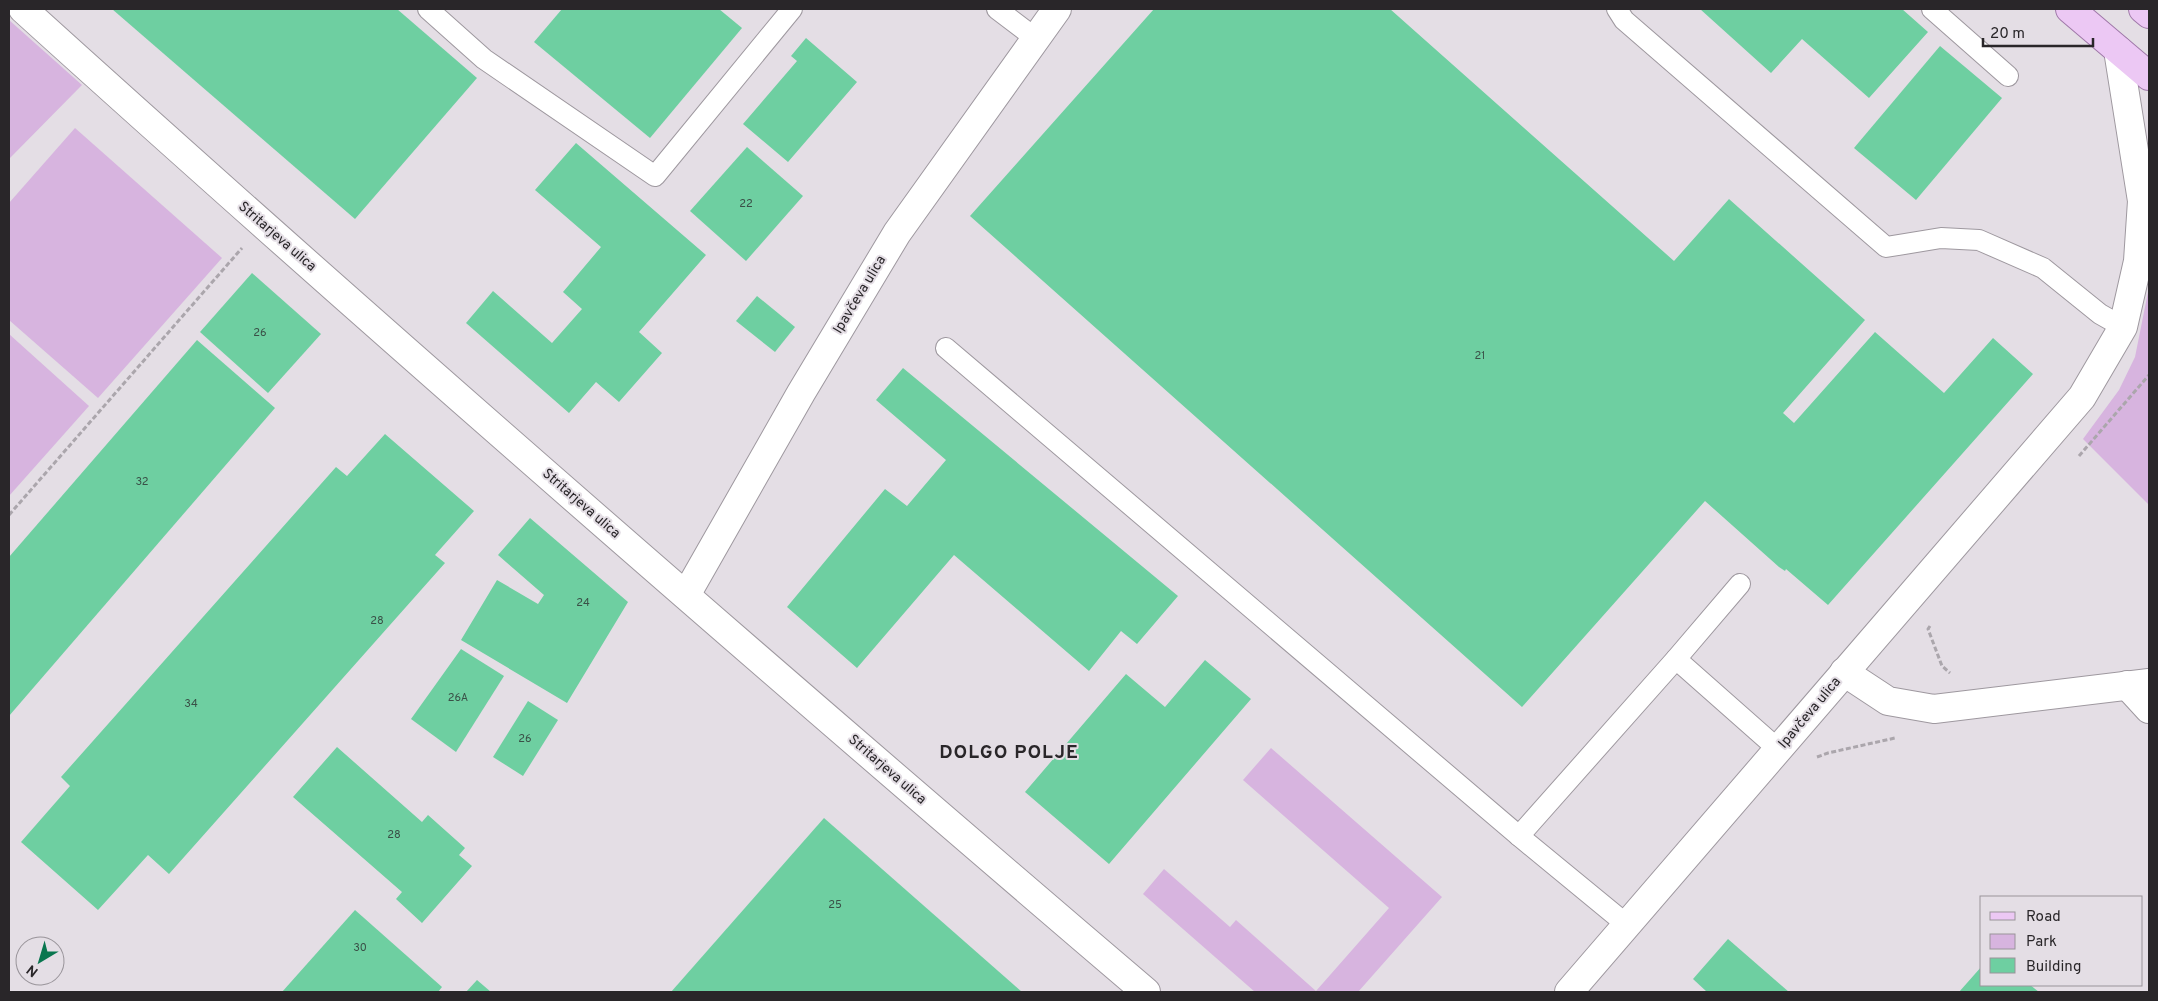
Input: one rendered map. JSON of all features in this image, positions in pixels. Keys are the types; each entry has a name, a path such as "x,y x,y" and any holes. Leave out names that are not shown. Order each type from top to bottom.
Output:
{"main road":[{"path":"2070,9 2149,76"},
{"path":"2143,9 2149,14"}],"street":[{"name":"Stritarjeva ulica","path":"23,9 261,224 686,595 1146,992"},
{"name":"Ipavčeva ulica","path":"686,595 801,393 897,233 1057,9"},
{"path":"1844,672 2082,397 2123,326 2138,261 2145,201 2118,50"},
{"name":"Ipavčeva ulica","path":"1569,992 1626,924 1779,750 1844,672 1888,701 1934,709 2138,684"},
{"path":"2138,684 2149,709"}],"lane":[{"path":"428,9 484,59 655,176 792,9"},
{"path":"996,9 1035,38"},
{"path":"1617,9 1624,20 1886,247 1941,238 1979,240 2044,268 2100,314 2123,326"},
{"path":"1932,9 2008,76"},
{"path":"946,348 1519,836 1626,924"},
{"path":"1519,836 1740,584"},
{"path":"1676,659 1779,750"}],"path":[{"path":"9,515 261,224"},
{"path":"2077,458 2149,375"},
{"path":"1935,621 1928,628 1942,666 1953,675"},
{"path":"1814,758 1902,736"}],"green space":[{"path":"9,20 82,85 9,159"},
{"path":"75,128 222,258 98,398 9,320 9,203"},
{"path":"2149,287 2149,505 2083,439 2119,390 2135,357"},
{"path":"9,334 89,406 9,496"},
{"path":"1271,748 1442,897 1358,992 1255,992 1143,894 1164,869 1230,927 1236,920 1316,991 1389,908 1243,780"}],"building":[{"path":"112,9 397,9 477,78 355,219"},
{"path":"562,9 719,9 742,28 650,138 534,42"},
{"path":"1154,9 1390,9 1674,261 1729,199 1865,320 1783,413 1794,423 1875,332 1944,393 1993,338 2033,374 1828,605 1786,569 1785,571 1779,567 1705,501 1522,707 970,216"},
{"path":"1700,9 1902,9 1928,32 1869,98 1802,39 1771,73"},
{"path":"806,38 857,82 788,162 743,124 797,61 791,56"},
{"path":"1940,46 2002,98 1916,200 1854,148"},
{"path":"576,143 706,255 639,332 662,353 619,402 596,382 569,413 466,323 493,291 552,343 582,309 563,292 601,247 535,190"},
{"path":"747,147 803,196 746,261 690,211"},
{"path":"252,273 321,334 268,393 200,332"},
{"path":"757,296 795,327 775,352 736,321"},
{"path":"197,340 275,408 9,716 9,557"},
{"path":"903,368 1178,596 1137,644 1121,631 1089,671 954,555 857,668 787,607 885,489 907,506 946,460 876,400"},
{"path":"385,434 474,511 435,555 445,563 169,874 148,855 98,910 21,842 70,786 61,777 336,467 347,476"},
{"path":"530,518 628,602 567,703 461,640 497,580 538,604 544,595 498,555"},
{"path":"461,649 504,676 456,752 411,719"},
{"path":"1205,660 1251,699 1109,864 1025,792 1126,674 1165,707"},
{"path":"528,701 558,720 523,776 493,757"},
{"path":"337,747 422,822 428,815 465,848 459,855 472,866 422,923 396,899 402,892 293,797"},
{"path":"824,818 1022,992 671,992"},
{"path":"355,910 442,987 438,992 282,992"},
{"path":"1728,939 1789,992 1707,992 1693,979"},
{"path":"1980,968 1980,986 2031,986 2039,992 1959,992"},
{"path":"477,980 491,992 466,992"}],"district":[{"name":"DOLGO POLJE","path":"1009,753"}]}
